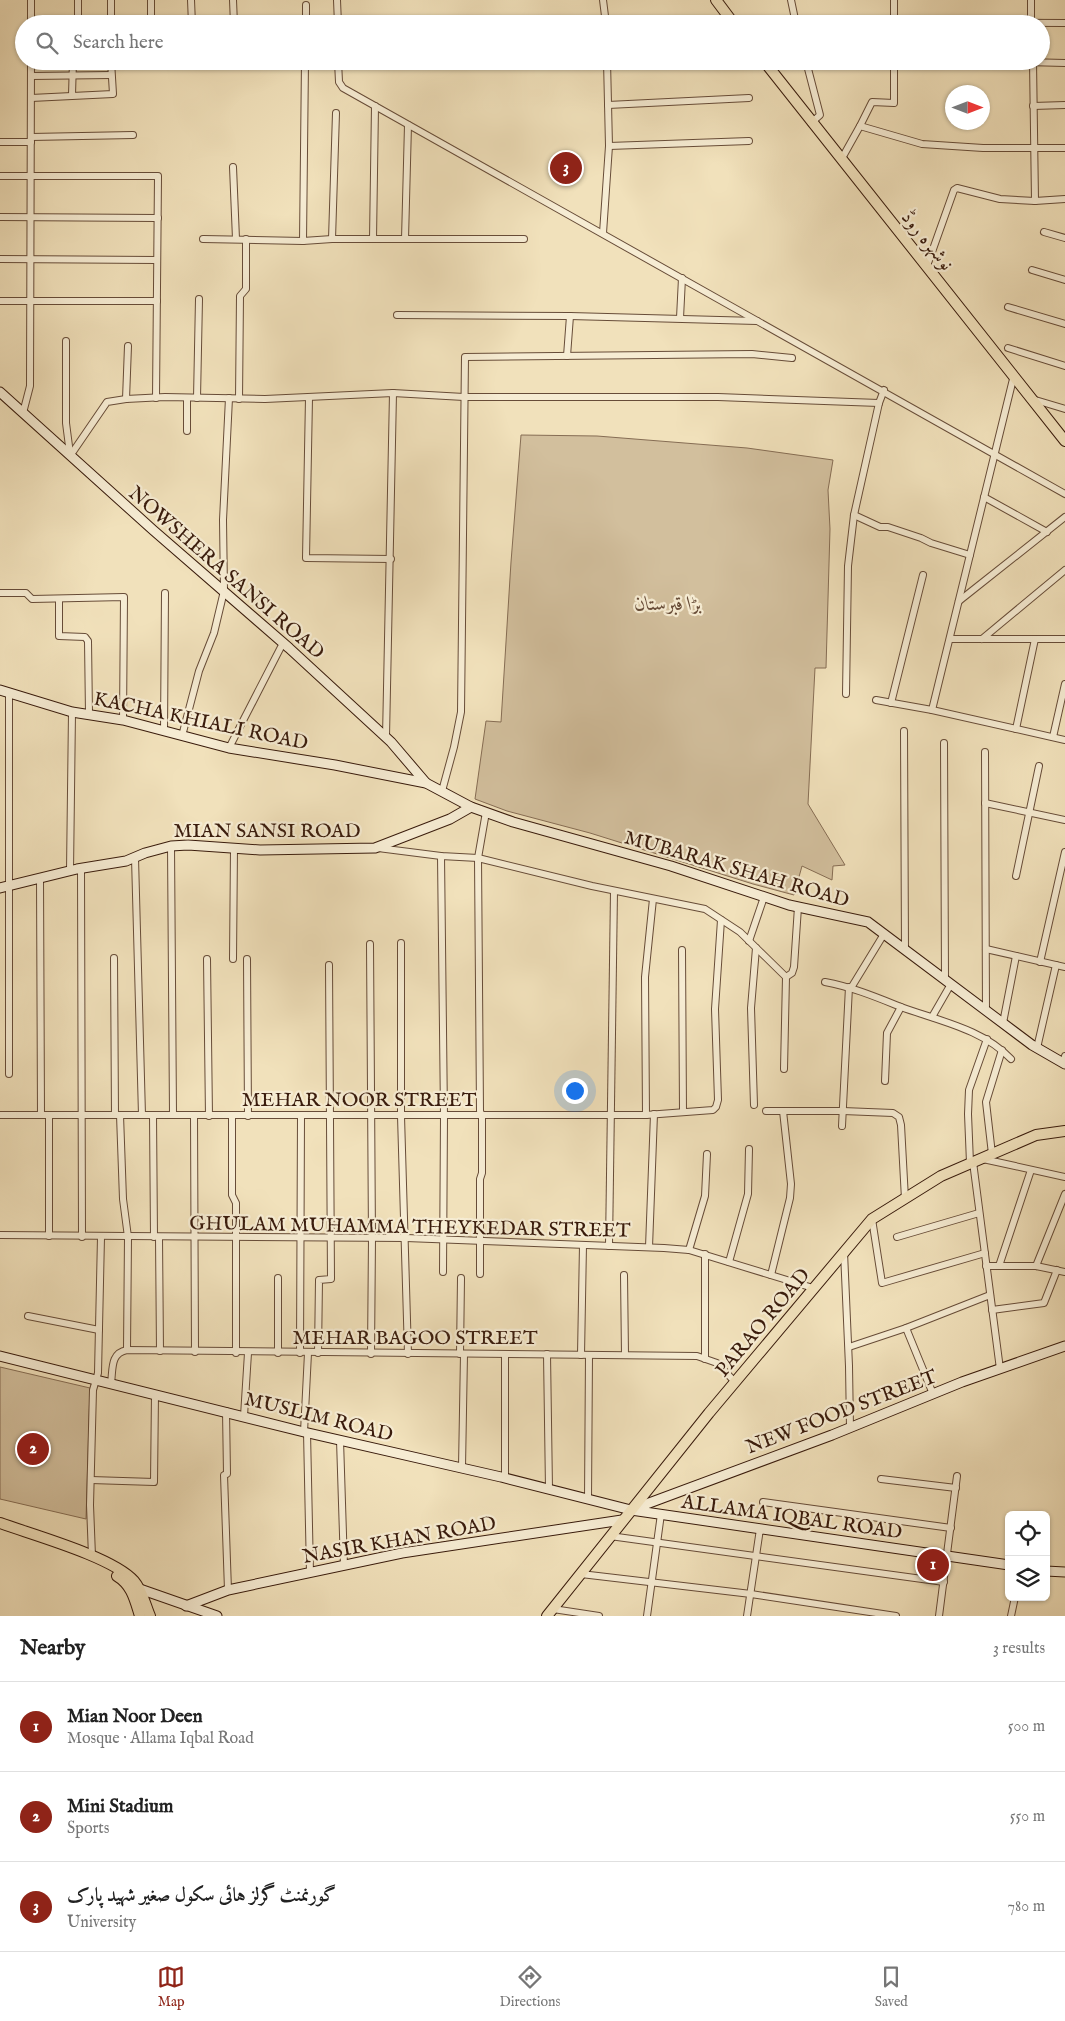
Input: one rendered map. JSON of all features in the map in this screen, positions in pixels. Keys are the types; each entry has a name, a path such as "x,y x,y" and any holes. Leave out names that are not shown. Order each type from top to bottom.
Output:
{"main road":[{"path":"716,0 727,15"},
{"name":"نوشہرہ روڈ","path":"771,70 1065,441"},
{"name":"PARAO ROAD","path":"550,1613 630,1510 844,1250 872,1219 941,1176 1036,1135 1065,1131"},
{"path":"0,1524 92,1556 124,1572 140,1589 150,1616"},
{"path":"0,1530 89,1562 120,1577 133,1594 140,1616"}],"street":[{"path":"31,0 31,15"},
{"path":"78,0 78,15"},
{"path":"111,0 111,15"},
{"path":"151,0 151,15"},
{"path":"191,0 192,15"},
{"path":"233,0 234,15"},
{"path":"337,0 338,15"},
{"path":"603,0 605,15"},
{"path":"791,0 794,15"},
{"path":"894,0 894,15"},
{"path":"1031,0 1031,15"},
{"path":"306,5 306,15"},
{"path":"1050,23 1065,23"},
{"path":"1050,63 1065,63"},
{"path":"24,413 30,386 31,70"},
{"path":"72,96 73,70"},
{"path":"31,98 113,94 111,70"},
{"path":"304,242 305,70"},
{"path":"338,70 339,82 343,88 758,322 884,390 1065,494"},
{"path":"603,233 609,146 607,70"},
{"path":"808,70 820,115 812,123"},
{"path":"841,160 872,102 894,103 894,70"},
{"path":"1033,70 1035,201"},
{"path":"31,76 111,75"},
{"path":"608,106 749,98"},
{"path":"1034,106 1065,105"},
{"path":"374,239 375,106"},
{"path":"332,239 336,113"},
{"path":"406,239 408,125"},
{"path":"860,126 922,144 983,148 1065,148"},
{"path":"0,142 133,135"},
{"path":"609,146 749,141"},
{"path":"233,167 236,239"},
{"path":"0,176 158,176 156,398"},
{"path":"927,266 954,190 957,188 1000,199 1035,201 1065,199"},
{"path":"0,217 158,218"},
{"path":"1044,232 1065,238"},
{"path":"203,239 304,242 332,239 524,240"},
{"path":"239,399 240,296 246,289 246,239"},
{"path":"0,259 157,260"},
{"path":"1032,270 1065,280"},
{"path":"680,318 682,278"},
{"path":"197,398 199,299"},
{"path":"0,301 157,301"},
{"path":"1008,307 1065,324"},
{"path":"397,315 680,318 758,322"},
{"path":"567,356 570,316"},
{"path":"66,341 66,423 70,456"},
{"path":"126,399 128,346"},
{"path":"1008,348 1065,366"},
{"path":"442,790 461,712 465,356 752,354 792,358"},
{"path":"932,710 1014,376"},
{"path":"846,694 848,566 854,516 879,403 884,390"},
{"name":"NOWSHERA SANSI ROAD","path":"0,392 386,737 426,783"},
{"path":"70,456 107,402 126,399 309,398 393,394 464,397 718,397 879,403"},
{"path":"386,737 393,394"},
{"path":"187,431 188,398"},
{"path":"182,736 199,671 214,633 224,591 224,512 229,398"},
{"path":"309,398 306,558 391,559"},
{"path":"1031,399 1065,409"},
{"path":"984,497 1048,532"},
{"path":"854,516 880,527 888,527 970,555"},
{"path":"959,602 1065,517"},
{"path":"982,639 1062,572 1065,580"},
{"path":"891,703 923,575"},
{"path":"0,592 26,593 32,599 124,598 123,720"},
{"path":"164,732 165,593"},
{"path":"58,599 59,636 85,637 88,641 89,714"},
{"path":"950,639 1065,639"},
{"path":"1016,729 1035,639"},
{"path":"229,748 283,643"},
{"path":"1053,737 1065,684"},
{"path":"4,691 4,887 9,1074"},
{"name":"KACHA KHIALI ROAD","path":"4,691 72,712 123,720 229,748 335,765 426,783"},
{"path":"876,700 932,710 1065,740"},
{"path":"70,871 72,712"},
{"path":"904,731 905,949"},
{"path":"932,1017 948,982 944,743"},
{"path":"985,752 986,1010"},
{"path":"1016,876 1039,766"},
{"name":"MUBARAK SHAH ROAD","path":"426,783 471,807 514,822 671,866 798,907 868,922 1037,1048 1064,1061"},
{"path":"985,803 1065,820"},
{"name":"MIAN SANSI ROAD","path":"4,887 81,868 135,858 145,853 171,846 344,850 375,848 450,819 471,807"},
{"path":"480,1274 482,1116 480,1111 478,858 486,812"},
{"path":"171,846 173,1116"},
{"path":"233,959 234,848"},
{"path":"375,848 441,856 478,858 614,891 705,909 749,941 786,977 784,1069"},
{"path":"1040,962 1065,852"},
{"path":"441,856 444,1116 443,1272"},
{"path":"135,858 142,1115"},
{"path":"81,868 82,1237"},
{"path":"40,878 41,1115"},
{"path":"609,1246 614,891"},
{"path":"749,941 764,896"},
{"path":"646,1115 645,977 654,899"},
{"path":"786,977 792,973 794,967 798,907"},
{"name":"MEHAR NOOR STREET","path":"0,1115 646,1115 713,1110 716,1107 715,1009 721,920"},
{"path":"842,1126 850,987 884,934"},
{"path":"401,943 401,1116 408,1354"},
{"path":"370,944 371,1354"},
{"path":"754,1105 751,1008 756,948"},
{"path":"986,949 1065,967"},
{"path":"682,950 683,1112"},
{"path":"1002,1023 1016,956"},
{"path":"111,1383 115,1356 120,1351 126,1350 128,1237 123,1199 118,1115 114,958"},
{"path":"207,959 209,1116"},
{"path":"246,960 248,1116"},
{"path":"318,1353 319,1280 331,1279 329,965"},
{"path":"1037,1048 1056,965"},
{"path":"825,982 850,987 986,1039 1012,1059"},
{"path":"885,1081 887,1033 901,1007"},
{"path":"986,1039 969,1090 968,1114 1000,1369"},
{"path":"992,1154 986,1102 1002,1050"},
{"path":"766,1111 843,1110 893,1113 899,1117 902,1133 905,1198"},
{"path":"771,1275 791,1184 783,1111"},
{"path":"650,1247 654,1114"},
{"path":"49,1115 49,1236"},
{"path":"154,1115 160,1351"},
{"path":"194,1116 196,1352"},
{"path":"232,1116 232,1195 236,1203 236,1352"},
{"path":"300,1353 301,1116"},
{"path":"729,1262 748,1194 749,1149"},
{"path":"689,1250 705,1196 707,1154"},
{"path":"974,1161 1065,1177"},
{"path":"1000,1266 1031,1170"},
{"path":"1036,1266 1065,1194"},
{"path":"897,1237 980,1213"},
{"path":"872,1219 882,1284 985,1253"},
{"name":"GHULAM MUHAMMA THEYKEDAR STREET","path":"0,1235 406,1238 650,1247 689,1250 705,1254 813,1288"},
{"path":"92,1556 93,1390 97,1379 101,1237"},
{"path":"581,1354 582,1245"},
{"path":"844,1250 849,1348 850,1428"},
{"path":"705,1254 705,1359"},
{"path":"986,1266 1036,1266 1065,1272"},
{"path":"992,1310 1044,1303 1057,1270"},
{"path":"624,1275 625,1355"},
{"path":"278,1278 278,1353"},
{"path":"461,1278 462,1468"},
{"path":"849,1348 990,1295"},
{"path":"28,1316 99,1330"},
{"path":"906,1328 933,1394"},
{"name":"NEW FOOD STREET","path":"630,1510 850,1428 933,1394 1065,1346"},
{"name":"MEHAR BAGOO STREET","path":"126,1350 248,1353 697,1356 717,1363 735,1382"},
{"path":"244,1416 248,1353"},
{"path":"308,1353 305,1432 310,1573"},
{"path":"505,1354 505,1478"},
{"path":"548,1354 549,1489"},
{"path":"588,1499 589,1355"},
{"name":"MUSLIM ROAD","path":"0,1356 630,1510"},
{"path":"91,1480 154,1482 155,1394"},
{"path":"226,1411 227,1474 224,1476 228,1590"},
{"path":"340,1440 344,1566"},
{"path":"938,1616 957,1476"},
{"path":"881,1479 956,1488"},
{"path":"763,1502 951,1528"},
{"name":"ALLAMA IQBAL ROAD","path":"630,1510 1005,1564"},
{"path":"647,1616 661,1514"},
{"name":"NASIR KHAN ROAD","path":"186,1606 228,1590 402,1553 622,1520"},
{"path":"748,1616 760,1530"},
{"path":"610,1536 658,1541 944,1582"},
{"path":"1050,1571 1065,1572"},
{"path":"580,1574 751,1594 896,1616"},
{"path":"128,1585 217,1616"},
{"path":"1012,1616 1014,1601"},
{"path":"550,1613 599,1616"}],"green space":[{"name":"بڑا قبرستان","path":"521,435 597,436 747,448 833,460 828,490 830,529 826,668 815,668 808,804 845,865 833,866 832,880 802,866 794,895 590,833 507,811 475,799 486,721 501,722"},
{"path":"0,1367 90,1388 86,1519 0,1499"}],"place":[{"name":"گورنمنٹ گرلز ہائی سکول صغیر شہید پارک","path":"566,168"},
{"name":"Mini Stadium","path":"33,1449"},
{"name":"Mian Noor Deen","path":"933,1565"}]}
